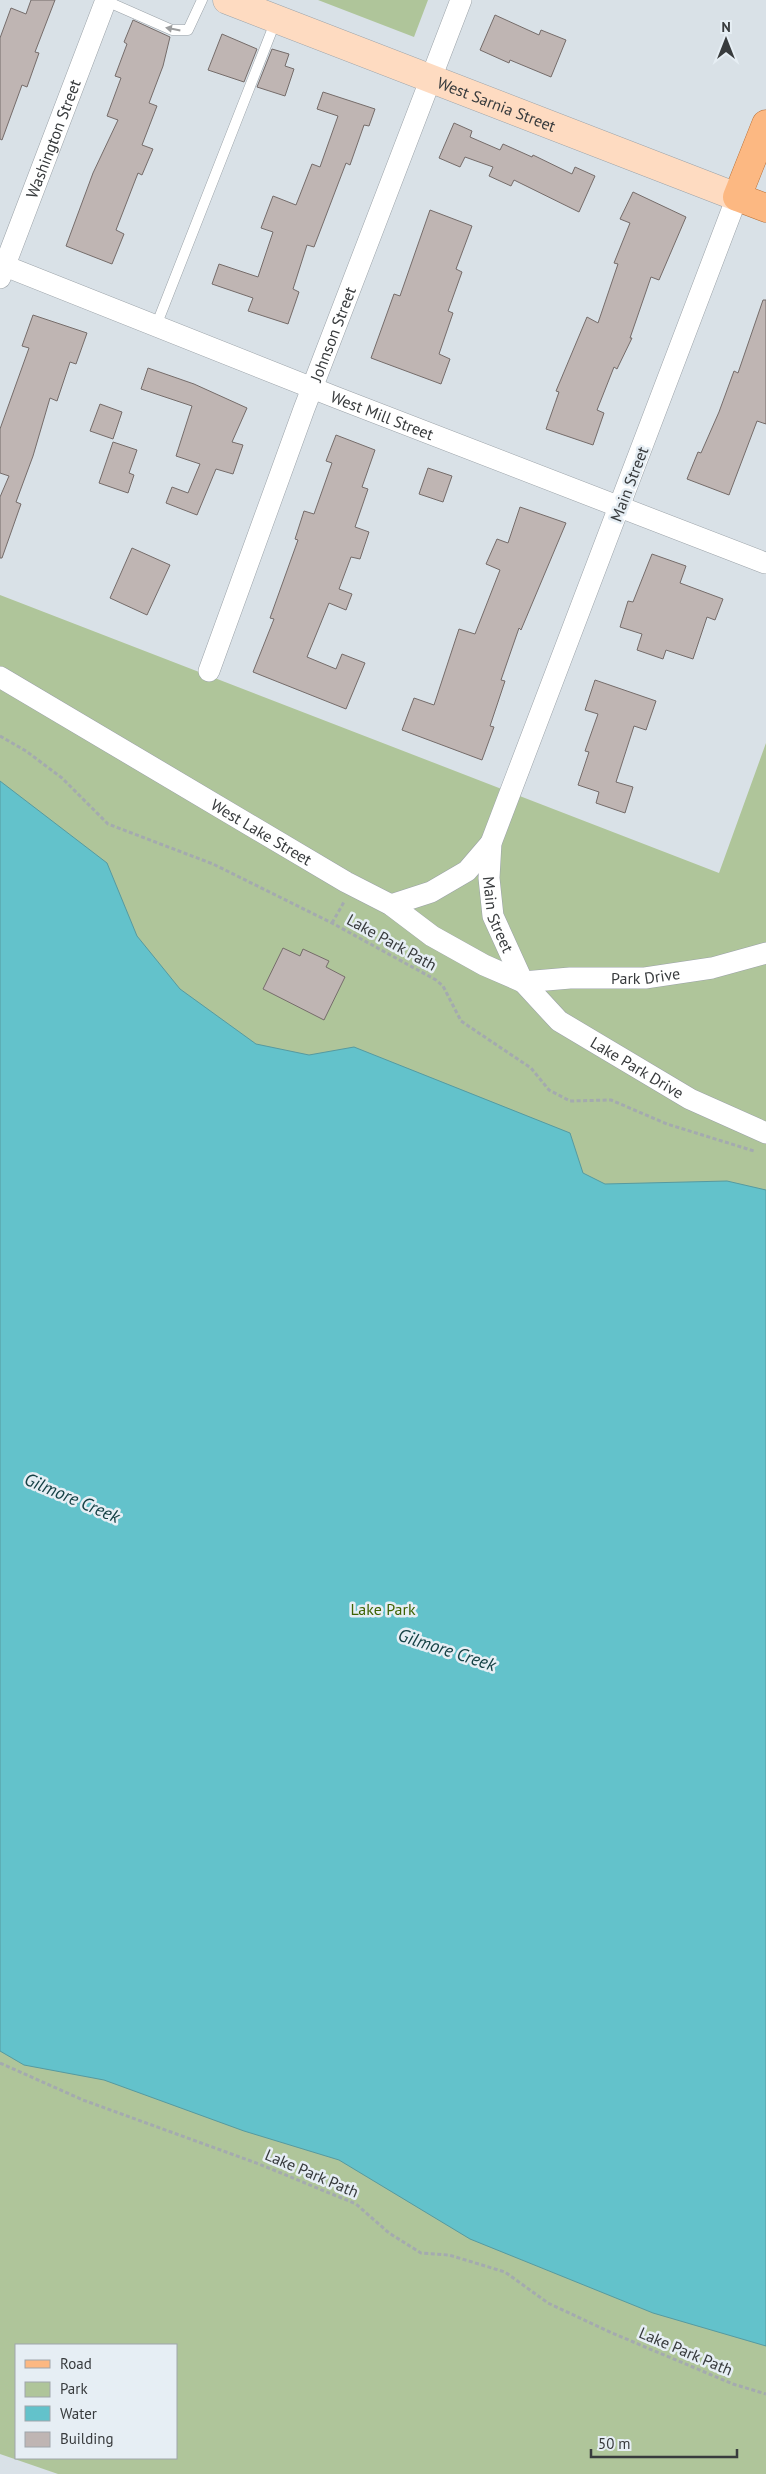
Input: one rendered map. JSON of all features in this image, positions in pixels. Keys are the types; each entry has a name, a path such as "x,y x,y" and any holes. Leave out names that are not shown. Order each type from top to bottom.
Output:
{"main road":[{"name":"Main Street","path":"737,197 766,124"},
{"name":"West Sarnia Street","path":"737,197 766,208"}],"street":[{"name":"Washington Street","path":"2,269 106,0"},
{"name":"West Sarnia Street","path":"227,0 737,197"},
{"name":"Johnson Street","path":"209,671 313,388 461,0"},
{"name":"Main Street","path":"523,982 493,916 489,878 491,843 737,197"},
{"name":"West Mill Street","path":"2,269 156,326 765,563"},
{"name":"West Lake Street","path":"0,677 346,882 391,905 432,936 484,965 523,982"},
{"name":"Main Street","path":"391,905 431,892 467,871 491,843"},
{"name":"Park Drive","path":"523,982 570,978 646,978 712,968 766,953"},
{"name":"Lake Park Drive","path":"523,982 559,1021 762,1143"}],"lane":[{"path":"106,0 172,30 188,30 202,0"},
{"path":"156,326 276,19"}],"path":[{"name":"Lake Park Path","path":"0,736 26,751 62,778 108,824 213,864 332,923 436,980 443,986 461,1021 531,1068 549,1090 570,1101 612,1100 667,1124 762,1143"},
{"name":"Lake Park Path","path":"0,2063 83,2100 259,2164 356,2204 389,2233 421,2253 448,2255 505,2272 548,2303 612,2333 733,2384 766,2394"}],"green space":[{"path":"318,0 428,0 414,37"},
{"name":"Lake Park","path":"0,595 719,873 766,743 766,2474 58,2474 0,2454"}],"water":[{"name":"Lake Park","path":"0,781 107,863 137,936 180,989 256,1044 309,1055 354,1047 570,1133 583,1173 605,1184 727,1181 766,1190 766,2346 653,2313 470,2239 339,2160 244,2131 104,2080 24,2065 0,2051"}],"building":[{"path":"31,0 55,0 35,52 39,53 27,87 22,85 2,140 0,139 0,38 11,8 26,14"},
{"path":"495,15 539,35 541,30 566,40 551,77 510,60 509,63 480,50"},
{"path":"133,20 170,37 163,66 149,103 157,106 142,145 153,149 142,175 138,173 116,230 124,234 112,264 66,246 93,173 118,120 107,116 121,78 115,76 127,44 124,42"},
{"path":"222,34 257,49 244,82 208,70"},
{"path":"272,49 289,54 285,66 294,69 285,96 257,87"},
{"path":"323,92 375,109 369,126 364,125 350,165 346,163 314,247 307,245 293,289 299,292 288,324 248,311 253,298 212,284 219,264 258,277 273,232 261,228 273,196 296,205 312,164 320,167 338,116 317,109"},
{"path":"454,123 472,131 470,137 500,150 503,144 532,157 533,155 572,174 575,167 595,176 579,212 514,180 511,186 489,176 493,167 465,157 460,167 439,158"},
{"path":"633,192 686,217 659,280 651,277 630,338 632,338 617,369 614,367 597,410 604,413 593,445 546,429 559,392 556,391 587,317 598,323 618,264 614,263 630,223 620,219"},
{"path":"430,210 472,226 456,269 462,272 448,311 453,313 439,354 450,359 441,384 371,358 394,294 400,296"},
{"path":"763,300 766,300 766,424 757,421 729,495 687,479 698,452 701,453 719,412 734,371 738,373"},
{"path":"33,315 87,333 76,364 70,362 57,401 50,398 33,456 16,502 21,504 2,558 0,558 0,497 9,476 0,473 0,429 29,348 22,346"},
{"path":"148,368 194,384 247,408 232,442 243,445 233,474 216,469 197,515 166,503 172,487 188,493 200,464 176,456 192,406 141,389"},
{"path":"100,404 122,412 113,439 90,431"},
{"path":"336,435 375,450 362,487 368,489 355,527 369,532 360,559 351,557 339,589 352,594 346,610 329,603 307,657 336,669 342,654 365,663 346,709 253,672 274,619 270,618 298,540 295,539 304,511 314,514 332,463 326,461"},
{"path":"113,442 137,450 129,473 134,475 128,493 99,483"},
{"path":"428,468 452,476 443,502 419,494"},
{"path":"520,507 566,523 521,630 519,628 501,680 505,681 490,726 494,727 482,760 402,730 414,698 434,705 459,629 475,634 500,570 486,564 497,539 508,543"},
{"path":"132,548 170,565 147,615 110,598"},
{"path":"652,554 686,566 680,583 723,599 715,620 707,617 693,659 666,650 663,659 637,650 642,634 620,627 628,601 633,602"},
{"path":"595,680 656,701 646,730 634,726 616,782 633,787 625,813 596,803 599,792 578,785 589,752 585,751 598,714 585,710"},
{"path":"283,948 300,956 303,949 329,961 326,967 345,977 324,1020 263,989"}],"water label":[{"name":"Gilmore Creek","path":"72,1498"},
{"name":"Gilmore Creek","path":"447,1650"}]}
